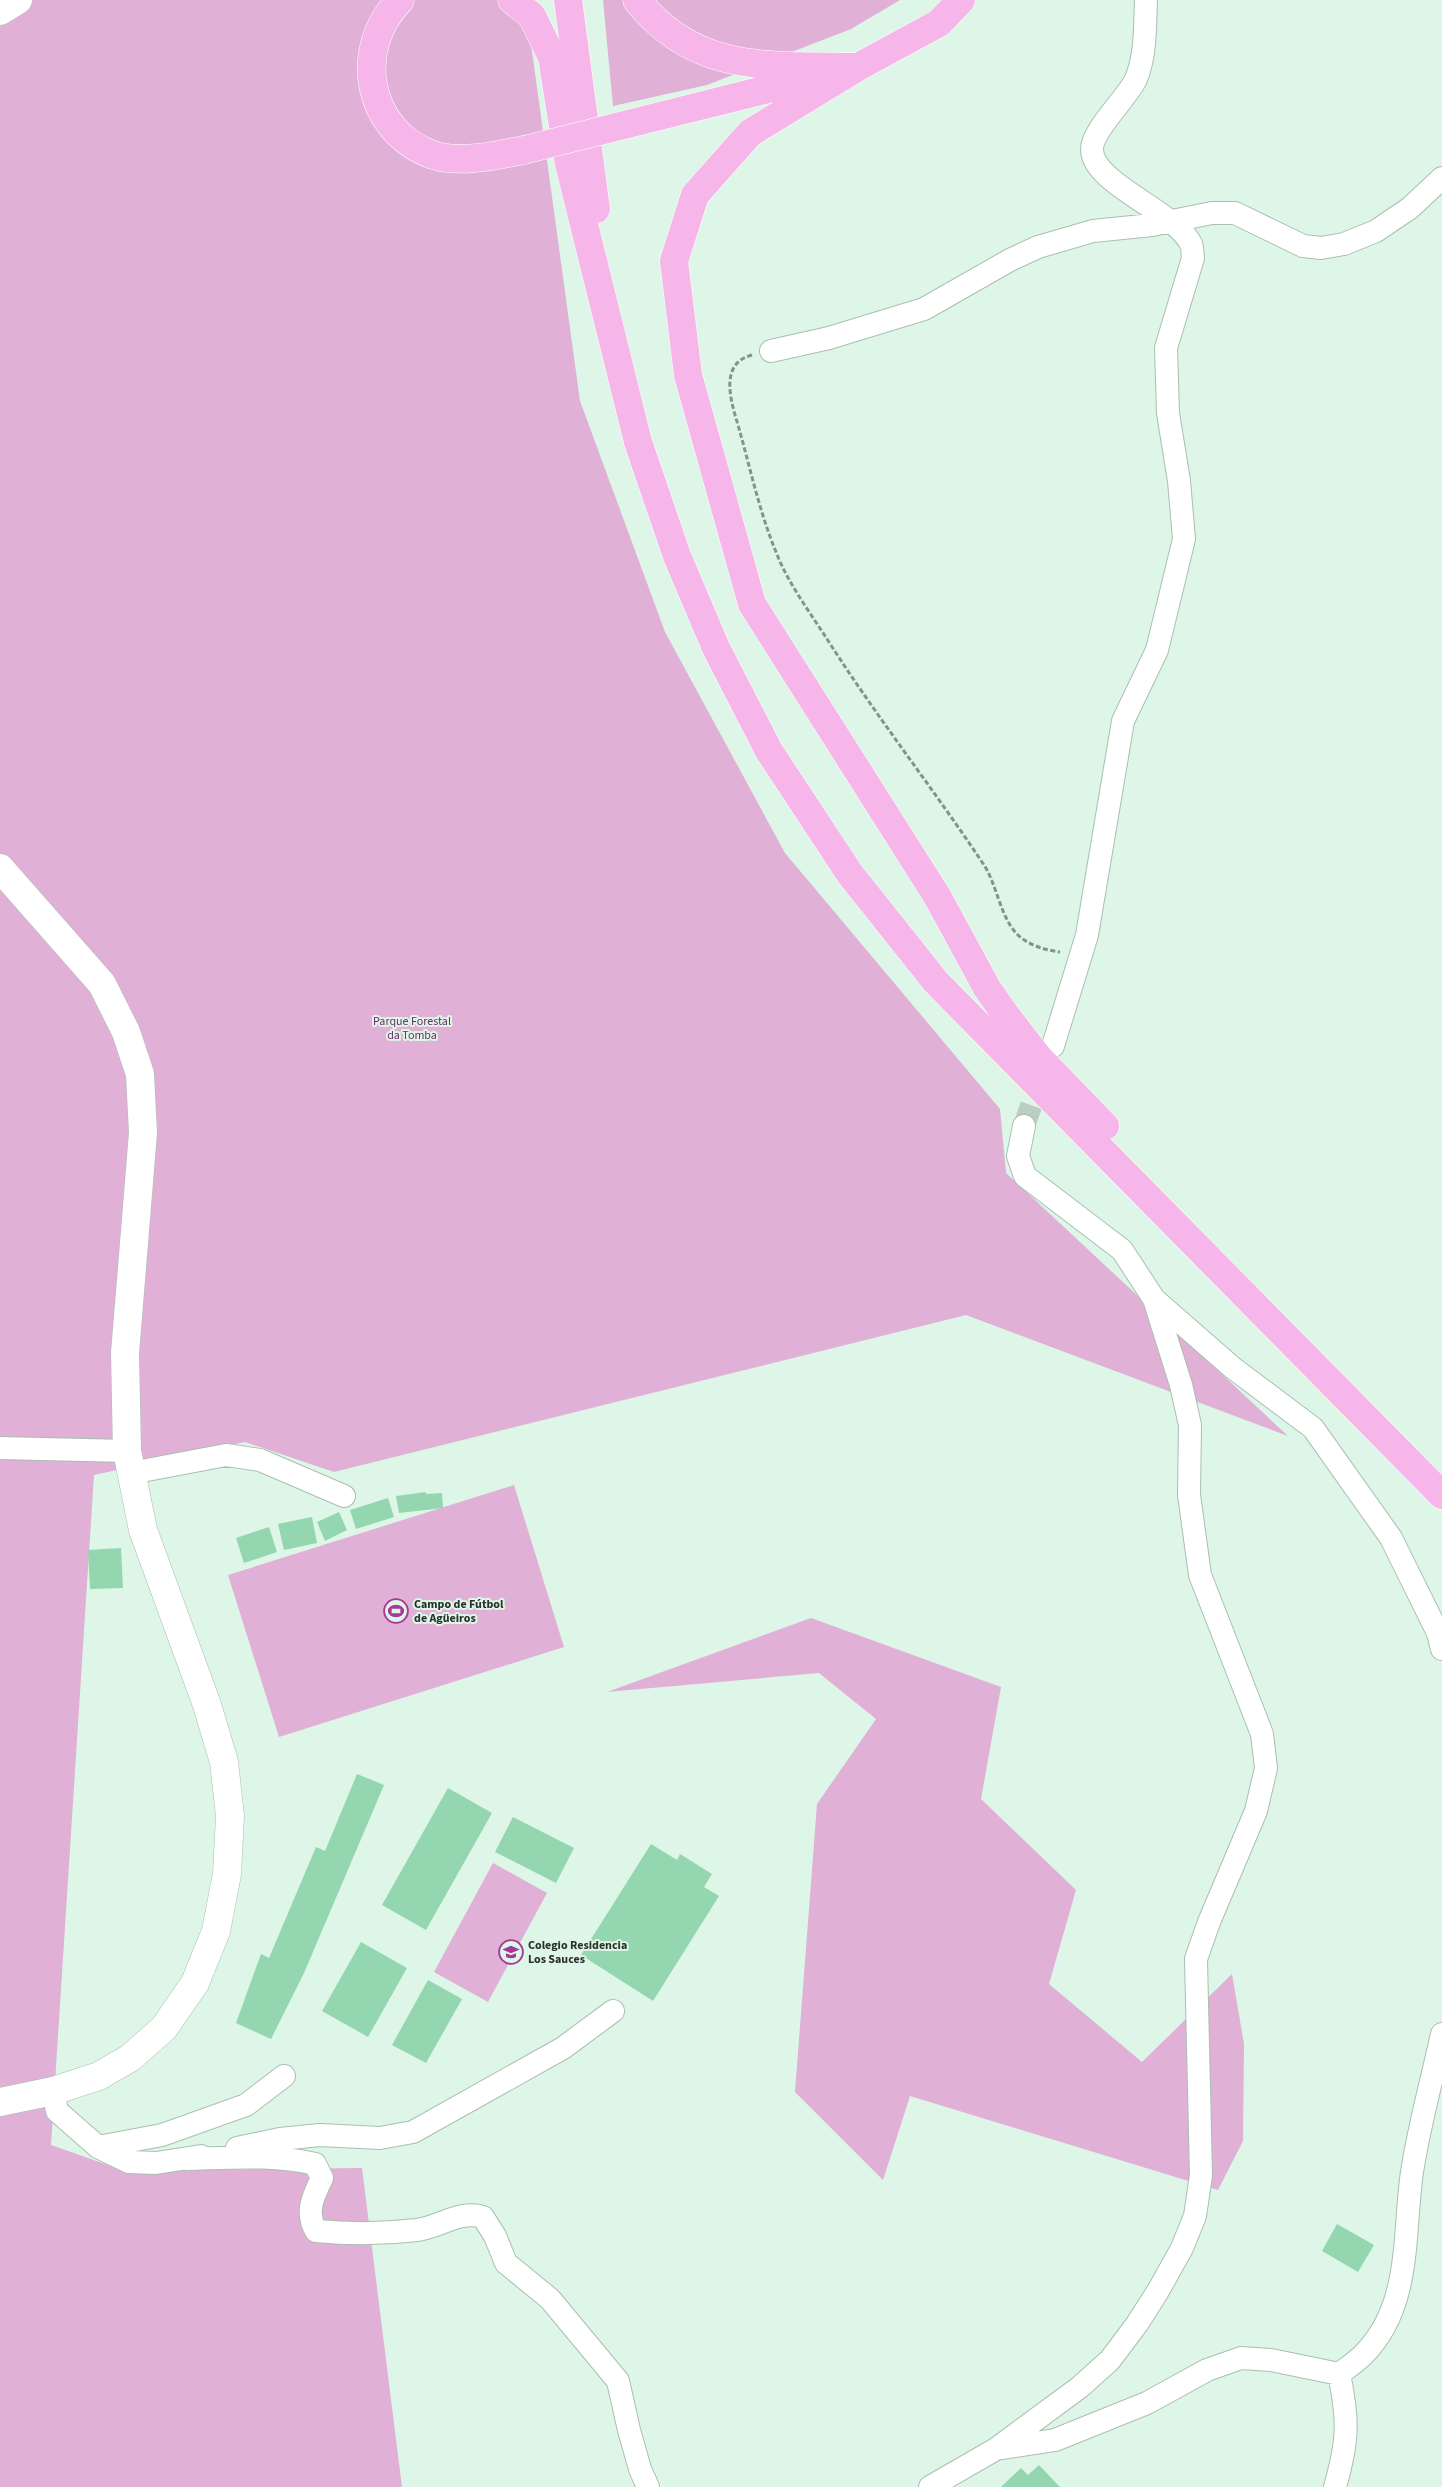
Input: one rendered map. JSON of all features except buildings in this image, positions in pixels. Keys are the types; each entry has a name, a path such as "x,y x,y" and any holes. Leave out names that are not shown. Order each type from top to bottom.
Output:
{"highway":[{"path":"512,0 532,16 552,57 569,164 615,352 638,442 677,556 716,648 769,751 850,874 936,982 1442,1495"},
{"path":"568,0 615,352"},
{"path":"637,0 651,18 686,44 728,60 768,65 858,67"},
{"path":"961,0 939,23 858,67 750,133 694,195 674,261 688,375 752,604 937,896 987,988 1020,1036 1242,1270 1297,1348"},
{"path":"399,3 374,41 370,76 380,110 403,138 434,155 476,159 524,150 858,67"}],"street":[{"path":"0,11 18,0"},
{"path":"1052,1046 1087,935 1123,721 1157,650 1184,539 1179,481 1168,413 1166,348 1193,258 1191,244 1182,231 1169,220 1105,174 1093,160 1091,147 1104,124 1136,79 1143,44 1146,0"},
{"path":"771,351 829,338 924,309 1010,260 1063,239 1101,230 1152,225 1212,212 1235,213 1302,246 1321,248 1344,244 1376,231 1410,208 1442,178"},
{"path":"0,868 102,984 126,1032 140,1074 144,1133 125,1353 129,1462 143,1530 207,1705 224,1762 230,1816 227,1874 216,1931 195,1983 164,2028 130,2058 100,2076 53,2091 0,2102"},
{"path":"930,2487 996,2449 1080,2387 1110,2360 1152,2299 1182,2248 1195,2216 1201,2175 1196,1959 1209,1922 1256,1811 1266,1768 1262,1734 1200,1575 1190,1495 1190,1425 1181,1385 1154,1299 1122,1250 1025,1176 1018,1156 1024,1126"},
{"path":"1154,1299 1234,1368 1313,1428 1391,1538 1438,1633 1442,1649"},
{"path":"0,1448 129,1462 226,1455 260,1460 344,1496"},
{"path":"53,2091 57,2112 98,2147 129,2162 156,2163 187,2159 280,2139 320,2135 380,2138 413,2132 563,2048 613,2011"},
{"path":"1339,2374 1363,2355 1380,2334 1395,2304 1404,2262 1412,2172 1442,2034"},
{"path":"98,2147 162,2135 246,2105 284,2076"},
{"path":"187,2159 260,2157 299,2160 316,2164 322,2178 309,2211 310,2221 316,2231 356,2234 418,2230 470,2213 483,2217 495,2236 506,2263 550,2299 618,2381 640,2469 648,2487"},
{"path":"996,2449 1055,2440 1147,2403 1207,2370 1241,2358 1271,2360 1339,2374"},
{"path":"1335,2487 1347,2434 1346,2406 1339,2374"}],"path":[{"path":"771,351 739,360 732,367 730,382 732,405 757,496 776,552 788,576 838,657 984,864 1016,932 1027,942 1048,950 1081,956"}],"green space":[{"name":"Parque Forestal da Tomba","path":"0,0 525,0 580,401 665,632 785,853 1000,1109 1006,1173 1288,1436 966,1315 334,1472 245,1442 94,1475 51,2145 125,2171 362,2168 402,2487 0,2487"},
{"path":"603,0 900,0 851,29 707,85 613,106"},
{"name":"Campo de Fútbol de Agüeiros","path":"514,1485 564,1647 279,1737 228,1575"},
{"path":"811,1618 1001,1687 981,1799 1076,1890 1049,1984 1142,2062 1232,1974 1244,2044 1243,2141 1218,2190 910,2096 883,2180 795,2092 817,1804 876,1719 819,1673 607,1692"},
{"path":"493,1863 547,1893 488,2002 434,1972"}],"tunnel":[{"path":"1024,1126 1043,1072"}],"place":[{"name":"Campo de Fútbol de Agüeiros","path":"396,1611"},
{"name":"Colegio Residencia Los Sauces","path":"511,1952"}]}
